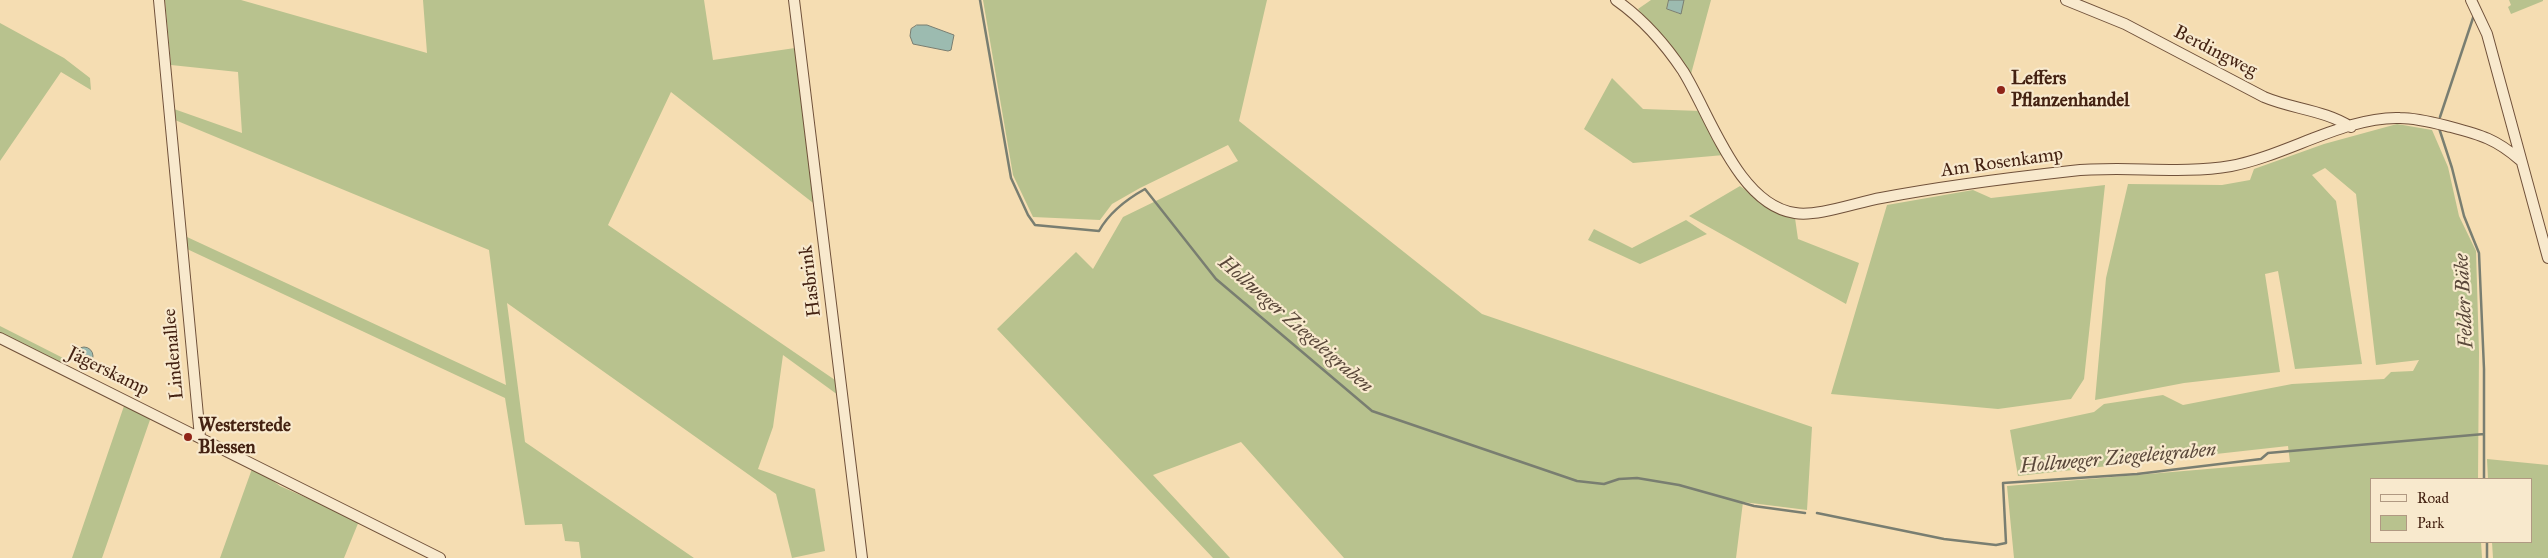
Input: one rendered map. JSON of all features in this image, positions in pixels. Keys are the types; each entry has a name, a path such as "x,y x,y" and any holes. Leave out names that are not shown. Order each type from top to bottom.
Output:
{"street":[{"name":"Lindenallee","path":"159,0 200,437"},
{"name":"Hasbrink","path":"794,0 862,558"},
{"name":"Am Rosenkamp","path":"1616,0 1649,28 1681,68 1739,175 1761,196 1795,214 1822,211 1881,198 2075,170 2230,166 2351,127 2378,120 2400,118 2446,126 2492,139 2501,143 2520,160"},
{"name":"Berdingweg","path":"2066,0 2125,24 2264,97 2286,106 2340,120 2351,127"},
{"path":"2471,0 2487,34 2509,123 2548,258"},
{"path":"2492,139 2502,136 2509,123"},
{"name":"Jägerskamp","path":"0,338 200,437"},
{"path":"200,437 440,558"}],"green space":[{"path":"165,0 241,0 427,53 423,0 704,0 713,60 795,48 817,206 671,92 608,225 835,380 838,395 783,355 773,427 758,469 815,489 825,551 792,558 776,494 507,303 525,442 694,558 581,558 579,542 565,541 562,524 525,525 505,398 187,249 187,237 506,385 489,250 175,120 174,109 242,133 238,72 171,65"},
{"path":"983,0 1267,0 1239,121 1482,314 1812,427 1807,510 1743,502 1736,558 1344,558 1241,442 1153,475 1230,558 1213,558 997,329 1076,252 1093,269 1123,217 1238,161 1228,145 1140,188 1112,204 1100,220 1033,217 1013,175"},
{"path":"1651,0 1669,0 1667,9 1680,14 1684,0 1711,0 1691,74 1638,9"},
{"path":"2509,0 2543,1 2511,14 2508,7 2511,5"},
{"path":"0,23 64,58 90,78 91,90 61,72 0,161"},
{"path":"1612,78 1643,109 1701,111 1724,155 1633,163 1584,129"},
{"path":"2397,124 2432,130 2448,167 2459,216 2476,251 2479,352 2478,478 2370,478 2370,543 2481,543 2482,558 2014,558 2007,486 2290,462 2288,446 2018,476 2010,430 2094,412 2104,404 2163,395 2183,405 2292,384 2384,379 2391,372 2413,371 2419,360 2376,365 2356,194 2325,168 2312,175 2336,201 2362,364 2295,369 2278,271 2265,274 2280,372 2184,383 2095,400 2106,278 2128,184 2222,185 2250,180 2254,169 2324,144"},
{"path":"2105,185 2084,379 2071,399 1998,409 1831,394 1887,205 1973,190 1991,198"},
{"path":"1740,186 1765,204 1795,218 1798,239 1859,263 1846,304 1689,216"},
{"path":"1686,220 1707,234 1640,264 1588,240 1594,229 1632,248"},
{"path":"0,326 65,359 63,365 0,334"},
{"path":"125,403 151,417 102,558 72,558"},
{"path":"2487,459 2548,465 2548,558 2493,558 2492,543 2533,543 2533,478 2488,478"},
{"path":"253,466 280,486 359,521 344,558 220,558"}],"water":[{"path":"1669,0 1684,0 1681,14 1667,9"},
{"path":"917,25 927,25 954,35 951,50 913,44 910,36 911,29"},
{"path":"84,347 90,350 93,356 90,362 84,365 78,362 75,356 78,350"}],"waterway":[{"name":"Hollweger Ziegeleigraben","path":"980,0 1011,178 1028,215 1035,225 1099,231 1119,207 1145,189 1216,279 1372,411 1577,481 1604,484 1619,479 1637,478 1679,485 1754,506 1805,513"},
{"name":"Felder Bäke","path":"2440,117 2474,15"},
{"name":"Felder Bäke","path":"2439,128 2452,168 2464,216 2479,253 2484,369 2484,478"},
{"name":"Hollweger Ziegeleigraben","path":"1817,513 1944,539 1996,545 2006,543 2003,483 2137,474 2261,459 2268,453 2484,434"},
{"name":"Felder Bäke","path":"2487,543 2487,558"}],"place":[{"name":"Leffers Pflanzenhandel","path":"2001,90"},
{"name":"Westerstede Blessen","path":"188,437"}]}
